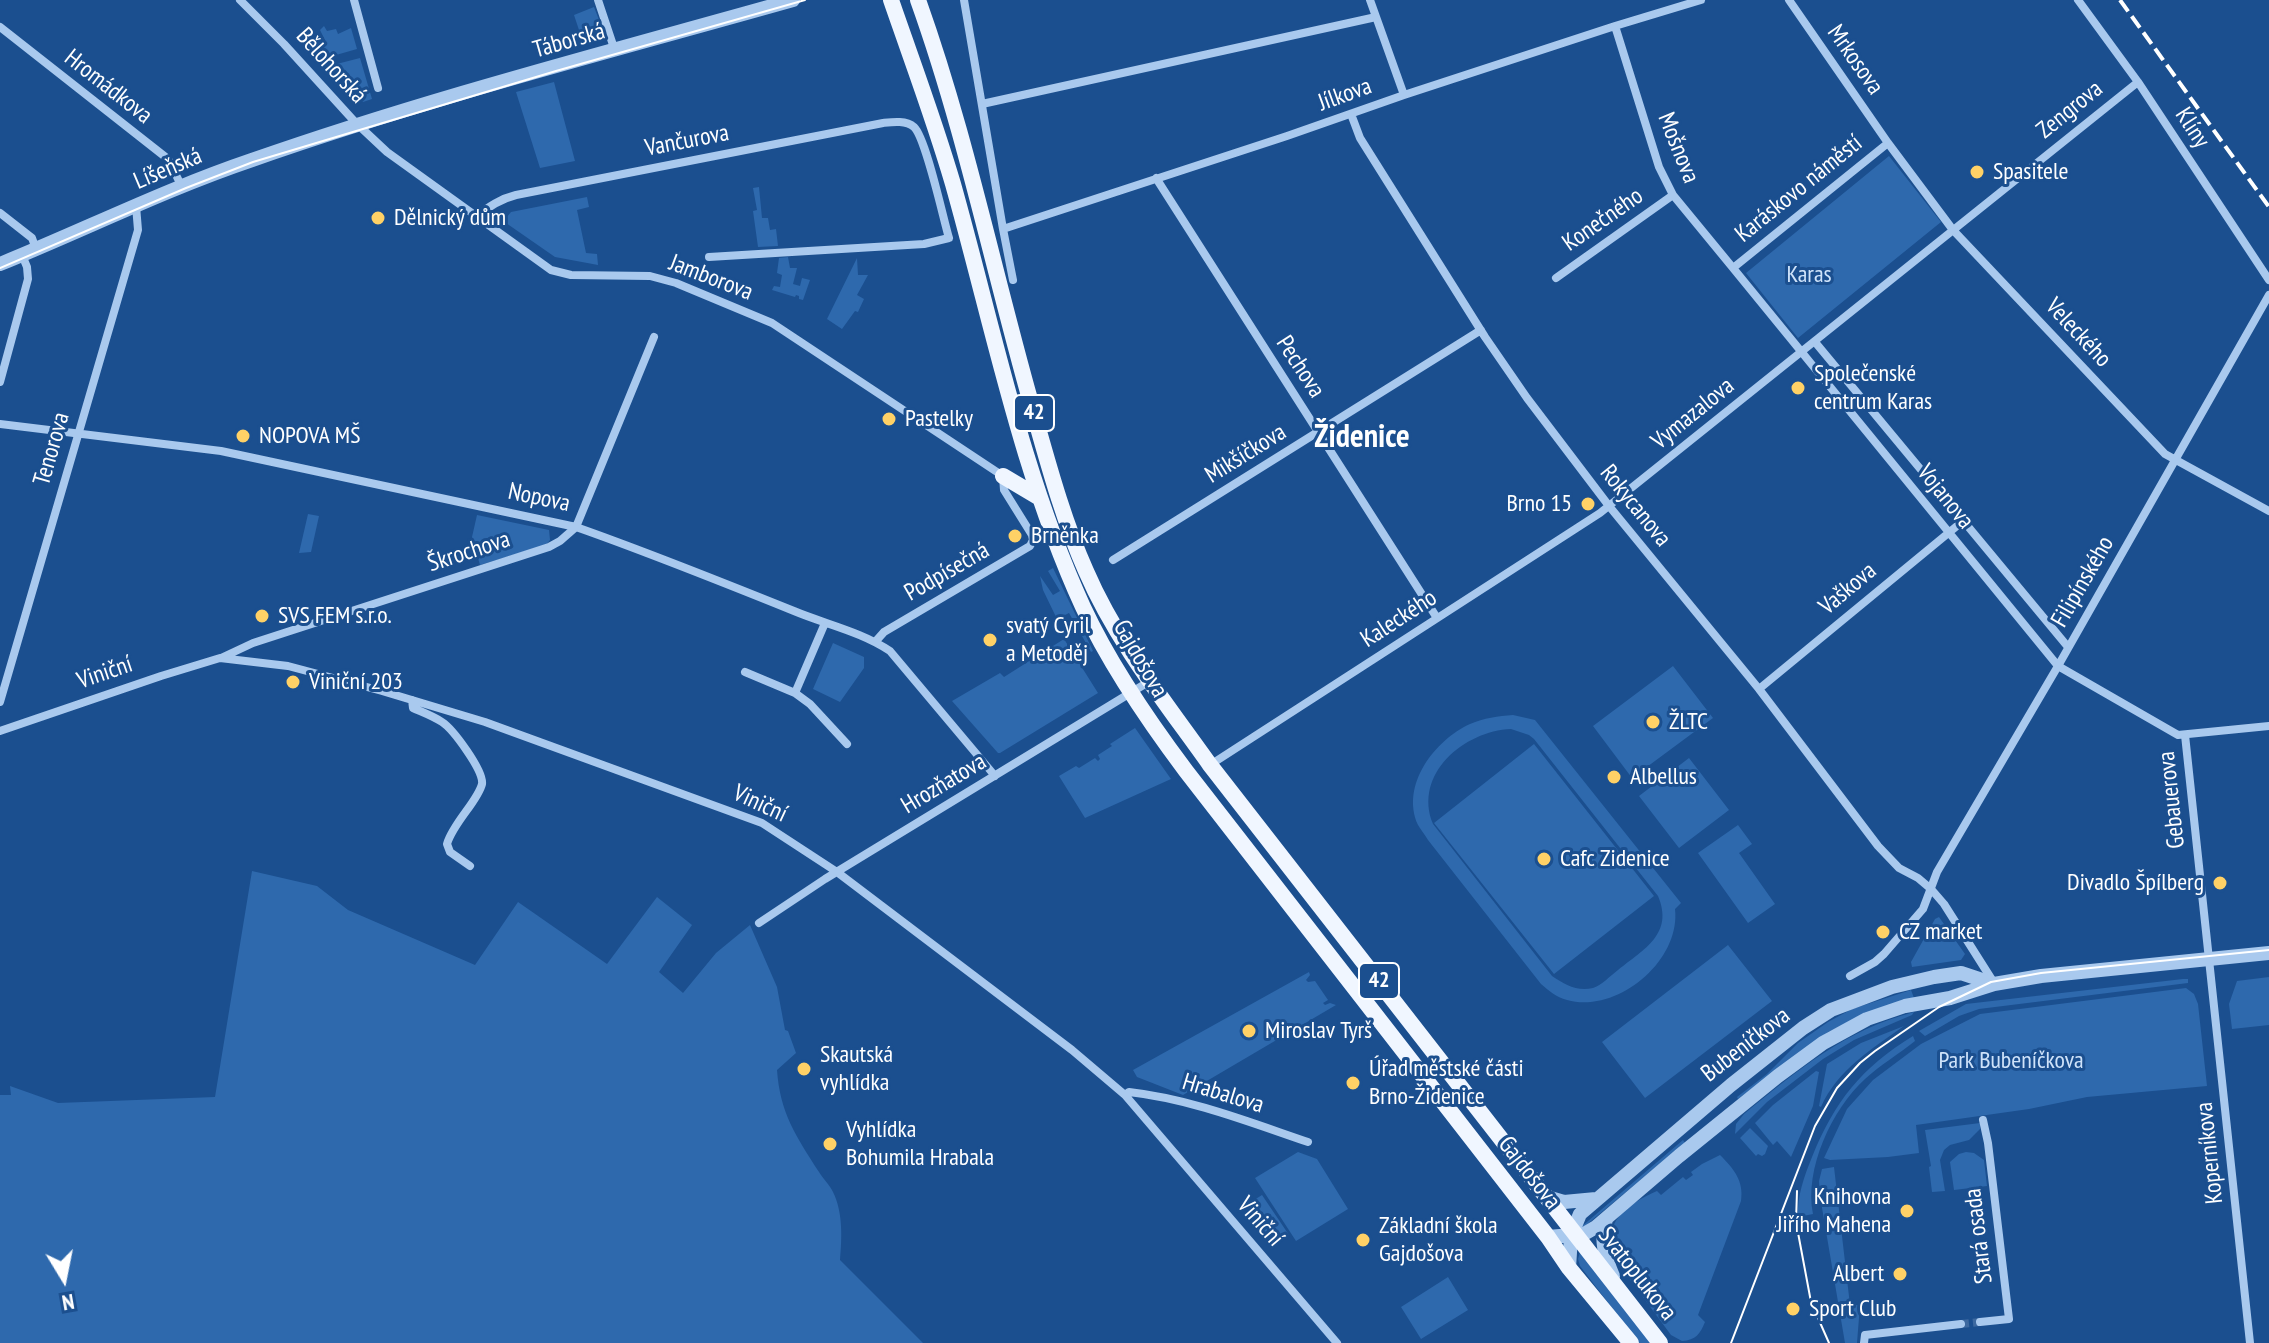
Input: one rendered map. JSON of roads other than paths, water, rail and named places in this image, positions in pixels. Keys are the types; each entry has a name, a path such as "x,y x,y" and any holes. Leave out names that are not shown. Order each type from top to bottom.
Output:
{"main road":[{"name":"Gajdošova","path":"891,0 952,182 1040,498 1084,608 1131,693 1186,771 1548,1237"},
{"name":"Gajdošova","path":"918,0 957,129 1027,389 1063,508 1097,596 1210,765 1573,1234"},
{"path":"1003,476 1040,498"},
{"name":"Svatoplukova","path":"1573,1234 1660,1343"},
{"name":"Svatoplukova","path":"1548,1237 1569,1268 1631,1343"}],"street":[{"name":"Bělohorská","path":"240,0 358,125"},
{"path":"354,0 378,88"},
{"path":"598,0 615,51"},
{"name":"Táborská","path":"358,125 793,0"},
{"path":"928,28 929,0"},
{"path":"964,0 1013,280"},
{"path":"1370,0 1404,95"},
{"name":"Jílkova","path":"1003,229 1701,0"},
{"name":"Mrkosova","path":"1789,0 1888,143"},
{"name":"Klíny","path":"2078,0 2138,82 2269,280"},
{"path":"982,104 1376,17"},
{"name":"Mošnova","path":"1615,26 1659,167 1673,195 1733,268"},
{"name":"Hromádkova","path":"0,27 168,159 182,187"},
{"name":"Zengrova","path":"1953,230 2138,82"},
{"name":"Rokycanova","path":"1351,114 1360,138 1527,398 1609,506 1759,689 1878,846 1899,868 1931,889"},
{"name":"Vančurova","path":"476,217 503,198 516,195 883,123 898,122 912,125 917,130 949,238 924,244 709,257"},
{"name":"Líšeňská","path":"0,264 251,160 358,125"},
{"name":"Jamborova","path":"358,125 394,157 551,270 571,275 650,276 676,283 772,323 1003,476"},
{"name":"Karáskovo náměstí","path":"1801,353 1733,268 1888,143 1953,230"},
{"name":"Pechova","path":"1156,178 1437,618"},
{"name":"Konečného","path":"1556,278 1673,195"},
{"name":"Tenorova","path":"0,702 138,230 136,206"},
{"path":"0,213 32,238 28,279 0,382"},
{"path":"1801,353 1953,230"},
{"name":"Veleckého","path":"1953,230 2165,454 2269,511"},
{"name":"Filipínského","path":"1931,889 1937,872 2269,295"},
{"name":"Mikšíčkova","path":"1113,560 1481,330"},
{"path":"576,527 654,337"},
{"name":"Vojanova","path":"1815,342 2068,647"},
{"name":"Vojanova","path":"1801,353 2058,666"},
{"name":"Vymazalova","path":"1609,506 1801,353"},
{"name":"Nopova","path":"0,424 221,451 576,527 630,546 876,641 890,651 995,776"},
{"name":"Podpísečná","path":"876,641 884,632 1030,546 1032,535 1004,490 1003,476"},
{"name":"Kaleckého","path":"1210,765 1609,506"},
{"name":"Vaškova","path":"1759,689 1963,521"},
{"name":"Škrochova","path":"220,658 247,645 549,547 576,527"},
{"path":"795,693 825,623"},
{"name":"Viniční","path":"2,730 220,658 301,668 412,700 525,735 762,823 837,872 1072,1050 1125,1095 1337,1343"},
{"name":"Gebauerova","path":"2058,666 2178,735 2185,735 2210,959"},
{"path":"745,672 795,693 820,713 847,744"},
{"name":"Hrozňatova","path":"759,923 837,872 1151,681"},
{"path":"412,700 413,708 440,720 453,732 481,776 480,788 447,844 453,854 470,866"},
{"path":"0,719 2,730"},
{"path":"2185,735 2269,726"},
{"path":"1850,976 1875,962 1893,945 1923,909 1931,889 1944,904 1994,984"},
{"name":"Bubeníčkova","path":"1548,1237 1584,1234 1778,1076 1836,1035 1885,1013 1994,984 2041,976 2269,953"},
{"name":"Koperníkova","path":"2210,959 2250,1343"},
{"name":"Bubeníčkova","path":"1573,1234 1580,1214 1596,1199 1731,1085 1831,1010 1892,987 1934,977 1961,973 1994,984"},
{"name":"Hrabalova","path":"1125,1095 1129,1092 1154,1095 1205,1108 1308,1142"},
{"name":"Stará osada","path":"1980,1322 2009,1319 1983,1120"},
{"path":"1547,1197 1576,1203 1596,1199"},
{"path":"1606,1219 1602,1241 1618,1288"},
{"path":"1569,1268 1573,1234"},
{"path":"1864,1343 1865,1335 1961,1324"}],"tunnel":[{"path":"1961,1324 1980,1322"}],"tram line":[{"path":"0,268 253,162 805,0"},
{"path":"1731,1343 1815,1126 1837,1088 1875,1051 1939,1007 1991,982 2041,973 2269,950"},
{"path":"1797,1191 1796,1222 1811,1302 1829,1343"}],"railway":[{"path":"2120,0 2269,207"}],"place":[{"name":"Spasitele","path":"1977,172"},
{"name":"Dělnický dům","path":"378,218"},
{"name":"Společenské centrum Karas","path":"1798,388"},
{"name":"Pastelky","path":"889,419"},
{"name":"NOPOVA MŠ","path":"243,436"},
{"name":"Brno 15","path":"1588,504"},
{"name":"Brněnka","path":"1015,536"},
{"name":"SVS FEM s.r.o.","path":"262,616"},
{"name":"svatý Cyril a Metoděj","path":"990,640"},
{"name":"Viniční 203","path":"293,682"},
{"name":"ŽLTC","path":"1653,722"},
{"name":"Albellus","path":"1614,777"},
{"name":"Cafc Zidenice","path":"1544,859"},
{"name":"Divadlo Špílberg","path":"2220,883"},
{"name":"CZ market","path":"1883,932"},
{"name":"Miroslav Tyrš","path":"1249,1031"},
{"name":"Skautská vyhlídka","path":"804,1069"},
{"name":"Úřad městské části Brno-Židenice","path":"1353,1083"},
{"name":"Vyhlídka Bohumila Hrabala","path":"830,1144"},
{"name":"Knihovna Jiřího Mahena","path":"1907,1211"},
{"name":"Základní škola Gajdošova","path":"1363,1240"},
{"name":"Albert","path":"1900,1274"},
{"name":"Sport Club","path":"1793,1309"}],"district":[{"name":"Židenice","path":"1362,438"}],"park label":[{"name":"Karas","path":"1809,275"},
{"name":"Park Bubeníčkova","path":"2011,1061"}]}
